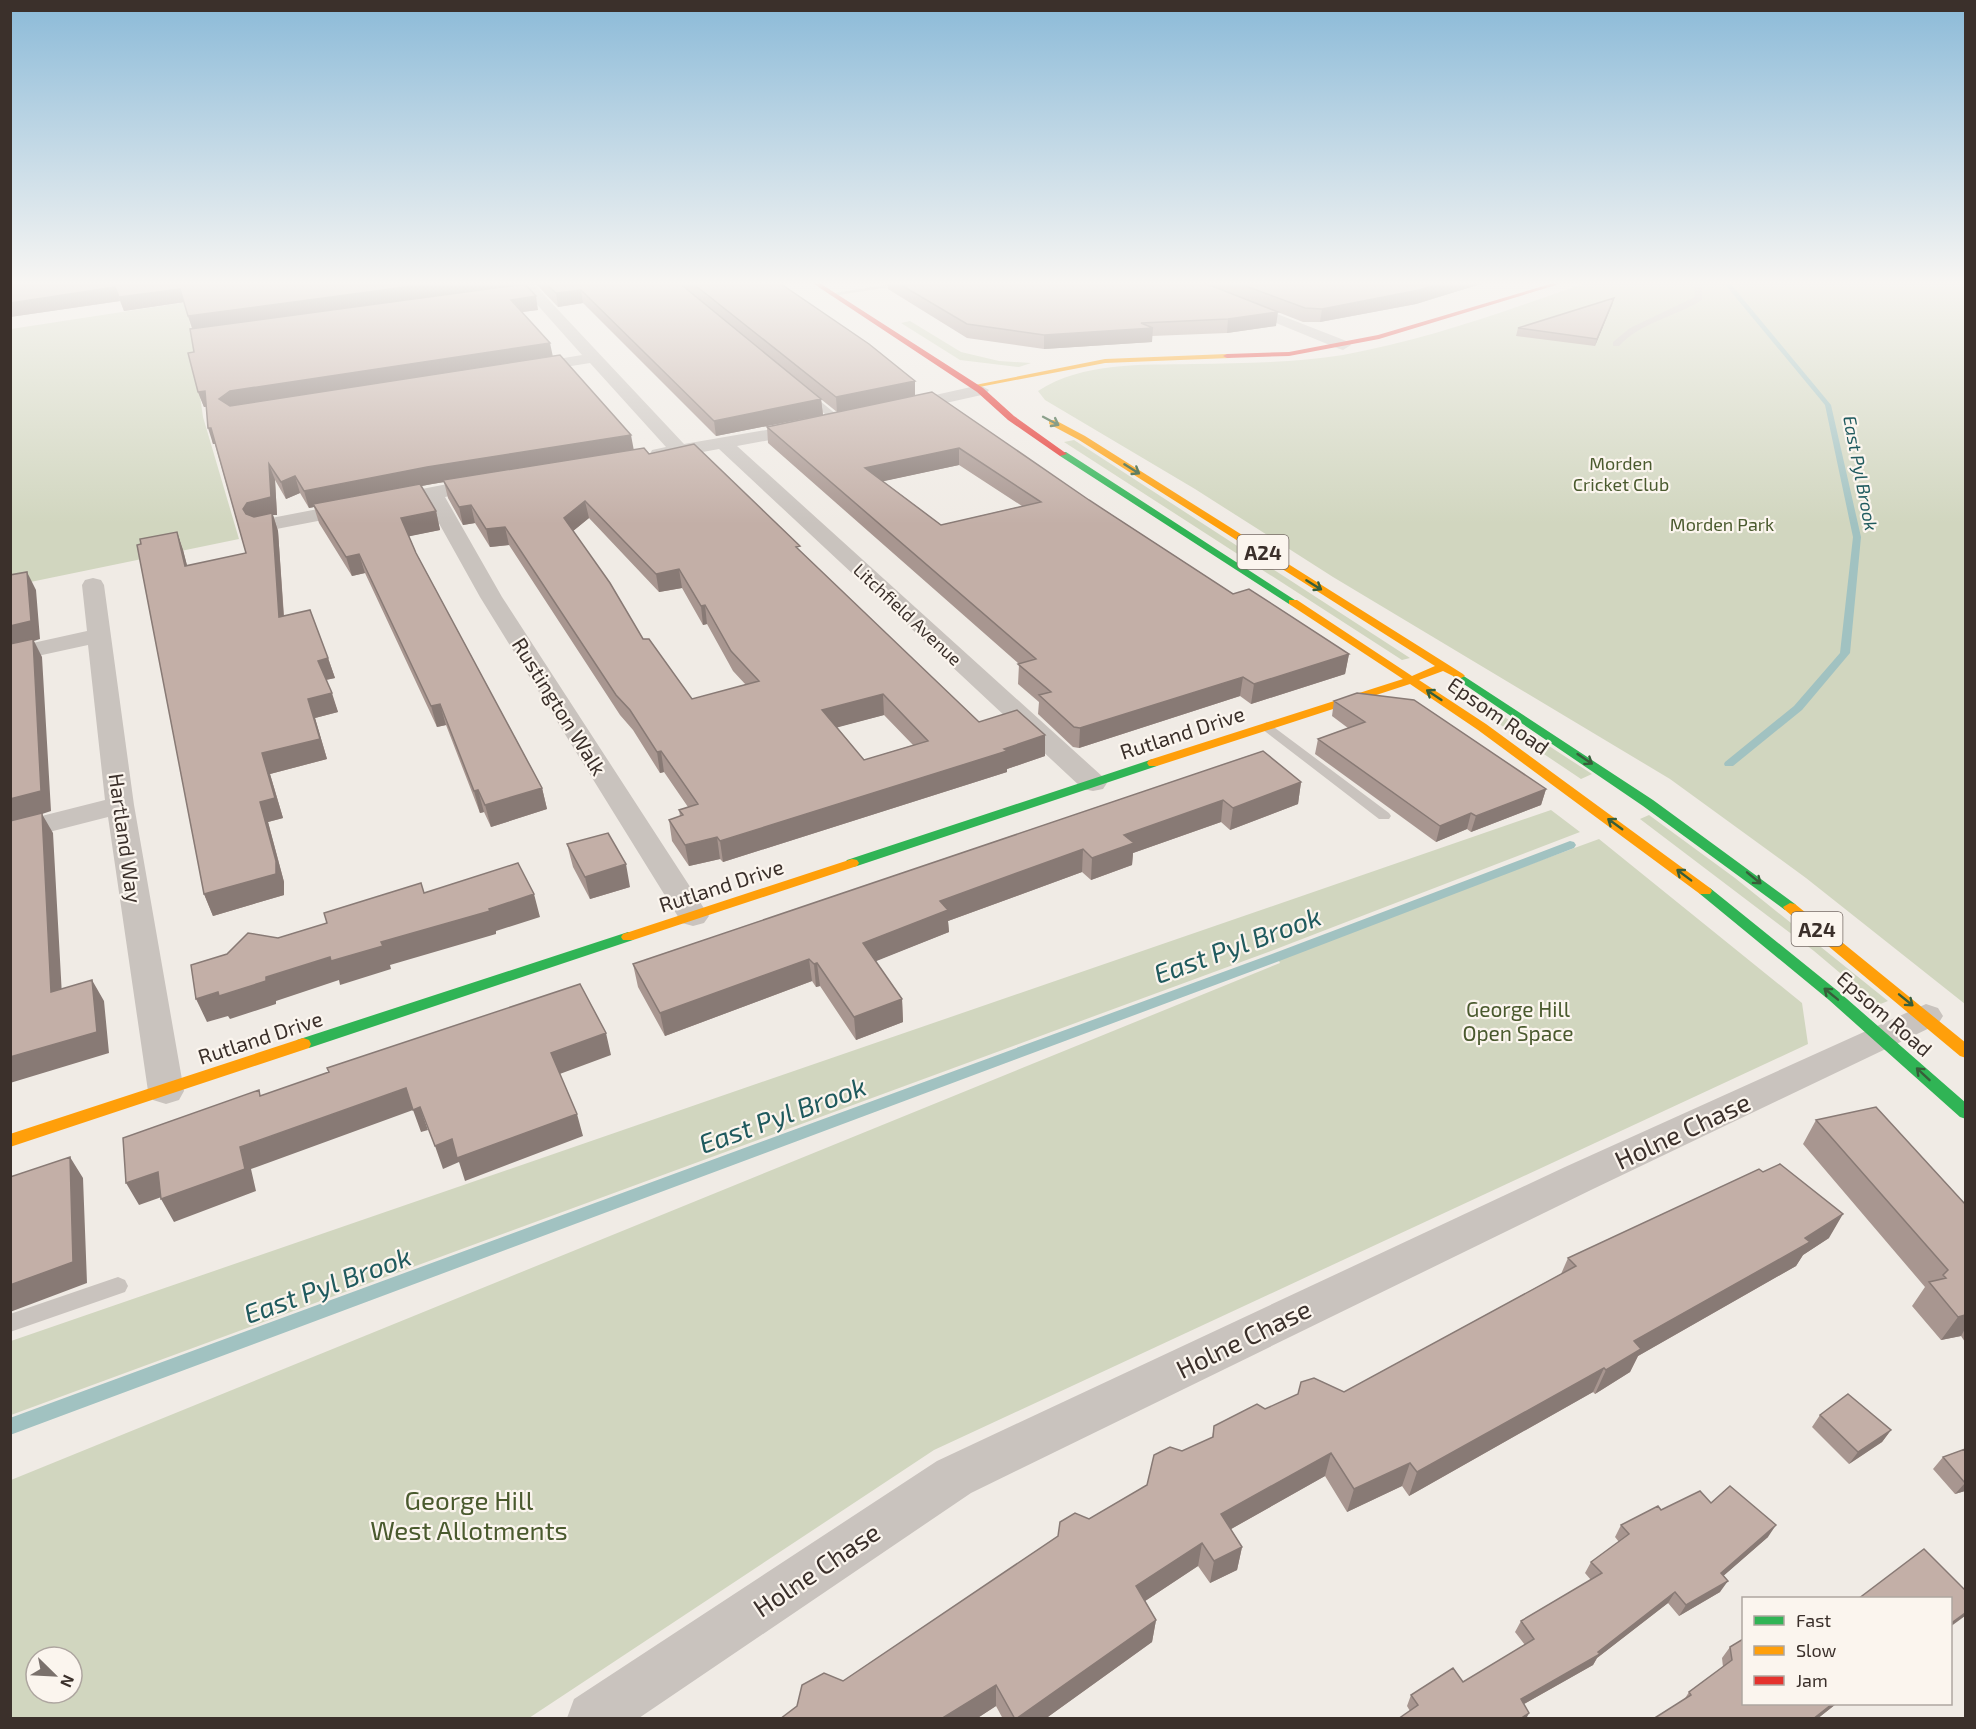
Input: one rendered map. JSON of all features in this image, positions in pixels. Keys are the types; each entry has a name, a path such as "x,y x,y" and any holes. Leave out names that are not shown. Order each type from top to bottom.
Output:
{"main road":[{"name":"Epsom Road","path":"938,363 977,388 1018,404"},
{"path":"977,388 1036,372 1094,363"},
{"name":"Epsom Road","path":"977,388 991,402 1051,445 1411,679 1707,892 1881,1035 1965,1113"},
{"name":"Epsom Road","path":"1037,414 1082,438 1444,666 1615,778 1742,869 1926,1016 1965,1052"},
{"name":"Rutland Drive","path":"10,1141 1411,679 1444,666"}],"street":[{"path":"513,371 565,363"},
{"path":"598,363 680,451"},
{"path":"883,412 977,388"},
{"path":"646,456 724,444 861,416"},
{"name":"Litchfield Avenue","path":"724,444 1093,783"},
{"path":"261,526 499,481"},
{"name":"Rustington Walk","path":"432,492 491,597 693,916"},
{"name":"Hartland Way","path":"93,585 120,805 166,1091"},
{"path":"10,655 100,635"},
{"path":"10,833 120,805"},
{"name":"Holne Chase","path":"593,1719 954,1477 1881,1035 1926,1016"}],"lane":[{"path":"795,384 839,421"},
{"path":"1267,726 1384,816"},
{"path":"10,1323 118,1286"}],"green space":[{"path":"11,363 195,363 203,417 239,539 11,586"},
{"path":"983,363 1031,363 1019,367"},
{"name":"Morden Park","path":"1242,363 1965,363 1965,1004 1806,878 1670,779 1333,577 1195,489 1045,400 1038,391 1055,382 1093,370 1154,365"},
{"path":"1074,440 1410,658 1402,660 1064,442"},
{"path":"1455,685 1592,774 1581,779 1447,689"},
{"path":"1551,810 1580,832 1271,951 11,1415 11,1341"},
{"path":"1649,815 1735,878 1888,1001 1878,1005 1814,951 1640,819"},
{"name":"George Hill West Allotments","path":"1599,839 1802,1003 1808,1044 934,1450 529,1718 11,1718 11,1480 1280,963 1277,957"}],"building":[{"path":"190,363 419,363 230,391 219,399 230,406 510,363 567,363 631,435 427,467 304,491 295,476 281,482 269,464 271,497 247,503 243,509 246,514 254,517 272,513 279,617 310,610 328,658 318,661 332,693 308,699 320,739 262,753 275,798 260,802 276,861 276,874 204,894 137,545 141,544 140,539 177,532 185,566 246,553 211,428 208,428 205,391 198,392"},
{"path":"655,363 777,363 821,399 714,421"},
{"path":"793,363 892,363 915,381 836,397"},
{"path":"932,392 1089,500 1233,594 1249,589 1349,654 1254,684 1243,677 1080,728 1074,727 1039,695 1051,692 1018,664 1036,659 767,427","holes":["959,448 1041,502 941,525 865,468"]},
{"path":"694,444 800,546 796,547 979,722 1017,710 1045,735 1004,749 1007,751 720,841 717,837 685,845 669,820 683,815 679,810 698,804 661,751 657,752 630,710 616,695 505,527 486,529 471,505 459,507 443,480 644,448 649,454","holes":["585,501 656,574 679,569 701,606 705,605 731,651 759,681 692,699 649,639 643,639 610,583 564,518","883,694 928,741 864,760 822,710"]},
{"path":"420,484 436,511 401,518 416,553 542,788 485,805 478,790 474,791 440,704 431,706 359,554 346,557 313,504"},
{"path":"27,572 31,621 10,626 10,575"},
{"path":"33,639 41,791 10,799 10,644"},
{"path":"1357,693 1414,700 1546,789 1476,816 1471,813 1440,826 1318,739 1365,722 1334,701"},
{"path":"1263,751 1301,782 1233,808 1223,800 1124,835 1134,843 1092,858 1083,849 940,901 948,910 863,943 902,999 854,1017 817,963 814,964 809,959 660,1013 633,964"},
{"path":"42,813 51,992 92,980 97,1032 10,1057 10,821"},
{"path":"608,833 626,864 585,877 567,844"},
{"path":"518,863 534,894 489,909 490,911 381,942 383,946 331,961 330,957 266,977 266,981 219,996 218,992 196,999 191,965 227,954 248,933 278,938 327,923 324,913 421,883 424,893"},
{"path":"580,984 606,1033 551,1053 577,1114 457,1158 452,1139 435,1146 420,1107 413,1110 406,1088 240,1147 245,1169 161,1199 158,1172 126,1183 123,1138 259,1090 260,1096 329,1072 327,1068"},
{"path":"1876,1107 1965,1204 1965,1315 1958,1317 1929,1282 1946,1278 1943,1275 1948,1270 1816,1120"},
{"path":"70,1157 73,1262 10,1285 10,1177"},
{"path":"1780,1164 1843,1214 1805,1238 1810,1242 1634,1341 1641,1349 1606,1370 1604,1368 1417,1472 1410,1463 1354,1489 1331,1453 1221,1514 1242,1547 1214,1561 1202,1543 1136,1586 1156,1620 1016,1719 996,1685 941,1719 780,1719 797,1706 802,1685 824,1673 843,1681 1058,1536 1060,1522 1075,1513 1089,1519 1147,1485 1154,1455 1170,1447 1182,1451 1213,1437 1214,1426 1257,1404 1265,1409 1298,1394 1301,1382 1314,1378 1344,1392 1576,1266 1568,1258 1759,1169 1763,1172"},
{"path":"1848,1394 1891,1430 1858,1452 1820,1415"},
{"path":"1965,1449 1965,1483 1943,1457"},
{"path":"1730,1486 1776,1525 1721,1573 1728,1581 1686,1605 1675,1592 1598,1652 1600,1654 1521,1699 1529,1713 1520,1719 1398,1719 1418,1705 1411,1695 1453,1668 1463,1682 1534,1639 1521,1621 1602,1573 1591,1562 1629,1534 1621,1525 1658,1506 1661,1510 1700,1491 1711,1503"},
{"path":"1924,1549 1965,1590 1965,1613 1952,1623 1952,1597 1861,1597"},
{"path":"1742,1640 1742,1705 1831,1705 1813,1719 1653,1719 1691,1695 1689,1692 1732,1660 1730,1647"}],"waterway":[{"name":"East Pyl Brook","path":"1729,764 1798,708 1845,653 1857,537 1828,405 1793,363"},
{"name":"East Pyl Brook","path":"10,1427 1277,957 1570,845"}],"traffic: fast":[{"path":"1063,454 1293,602"},
{"path":"1459,676 1648,803 1790,907"},
{"path":"852,863 1153,763"},
{"path":"1705,891 1834,996 1966,1113"},
{"path":"303,1044 628,937"}],"traffic: slow":[{"path":"974,386 1096,363"},
{"path":"1052,422 1082,438 1459,676"},
{"path":"1293,602 1482,727 1705,891"},
{"path":"1153,763 1399,685 1444,666"},
{"path":"628,937 852,863"},
{"path":"1790,907 1966,1052"},
{"path":"10,1141 303,1044"}],"traffic: jam":[{"path":"938,363 980,390 1011,418 1063,454"}],"park label":[{"name":"Morden Cricket Club","path":"1621,473"},
{"name":"George Hill Open Space","path":"1518,1020"}]}
